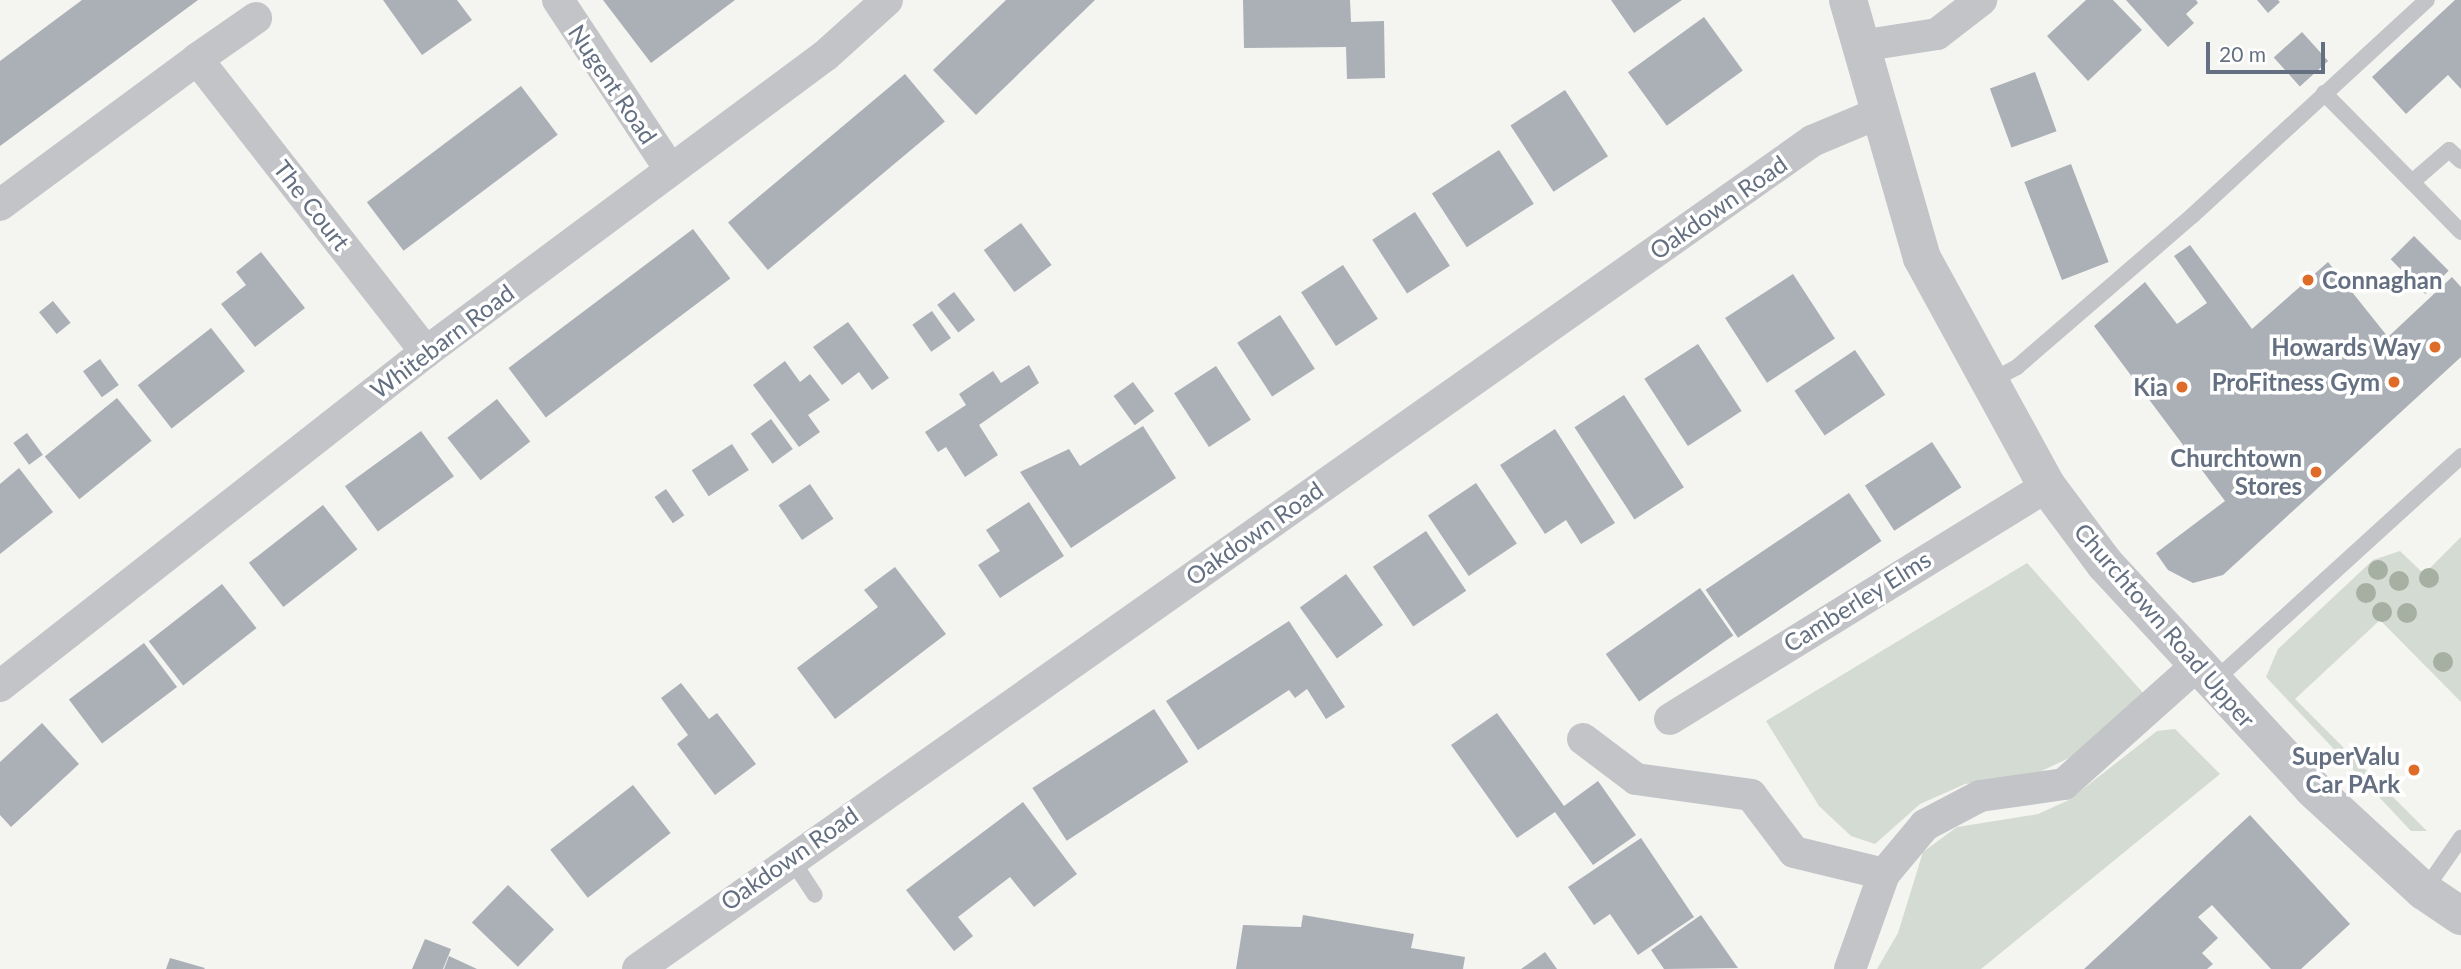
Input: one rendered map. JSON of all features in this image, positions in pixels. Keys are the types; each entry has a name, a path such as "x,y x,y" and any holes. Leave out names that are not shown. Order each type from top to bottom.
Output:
{"street":[{"name":"Nugent Road","path":"558,0 669,168"},
{"name":"Whitebarn Road","path":"0,686 426,352 669,168 826,55 887,0"},
{"name":"Churchtown Road Upper","path":"1848,0 1923,258 1986,383 2047,486 2105,564 2322,798 2424,891 2461,916"},
{"path":"1860,46 1937,34 1981,0"},
{"path":"0,205 256,18"},
{"name":"The Court","path":"197,59 426,352"},
{"name":"Oakdown Road","path":"638,969 790,857 1812,141 1879,113"},
{"name":"Camberley Elms","path":"1670,719 2047,486"},
{"path":"1850,969 1884,874 1925,825 1980,796 2064,784 2205,674"},
{"path":"1583,739 1636,779 1751,795 1794,852 1884,874"}],"lane":[{"path":"1986,383 2017,367 2427,0"},
{"path":"2324,93 2461,232"},
{"path":"2412,182 2449,150 2461,161"},
{"path":"2205,674 2461,456"},
{"path":"2424,891 2461,838"},
{"path":"790,857 815,895"}],"shaded area":[{"path":"2461,537 2461,702 2380,620 2295,699 2427,831 2411,831 2266,677 2278,649 2373,560 2400,551 2424,574"},
{"path":"2027,563 2144,694 2117,724 2069,758 2031,776 1965,784 1920,804 1875,844 1851,836 1819,806 1766,721"},
{"path":"2175,729 2220,774 1981,969 1877,969 1898,933 1923,852 1957,827 2038,814 2069,800 2157,731"}],"building":[{"path":"82,0 198,0 0,146 0,61"},
{"path":"383,0 457,0 472,20 422,55"},
{"path":"603,0 735,0 651,63"},
{"path":"1006,0 1095,0 976,115 933,70"},
{"path":"1243,0 1350,0 1351,22 1384,21 1385,78 1347,79 1346,47 1244,48"},
{"path":"1611,0 1682,0 1634,33"},
{"path":"2086,0 2113,0 2142,30 2088,81 2047,36"},
{"path":"2126,0 2196,0 2198,3 2186,14 2194,23 2168,47"},
{"path":"2257,0 2278,0 2280,2 2268,13"},
{"path":"2455,0 2461,0 2461,89 2448,75 2406,114 2372,77"},
{"path":"1704,17 1743,70 1667,126 1628,72"},
{"path":"2302,32 2328,61 2300,86 2274,57"},
{"path":"2035,72 2057,131 2011,148 1990,88"},
{"path":"905,74 945,121 768,270 728,222"},
{"path":"521,86 558,135 404,251 367,202"},
{"path":"1565,90 1608,156 1554,192 1510,125"},
{"path":"1499,150 1534,204 1467,247 1432,194"},
{"path":"2071,164 2109,262 2062,280 2024,182"},
{"path":"1415,212 1450,266 1407,293 1372,240"},
{"path":"1021,223 1052,265 1014,292 984,250"},
{"path":"693,229 730,279 546,418 509,368"},
{"path":"2414,236 2449,271 2425,294 2391,259"},
{"path":"2190,245 2252,329 2328,262 2388,337 2452,277 2461,287 2461,357 2223,575 2193,583 2168,570 2156,553 2225,501 2094,326 2145,282 2177,324 2207,303 2174,256"},
{"path":"261,252 305,308 255,347 221,304 246,285 236,272"},
{"path":"1343,265 1378,319 1336,346 1301,292"},
{"path":"1793,274 1835,339 1767,383 1725,318"},
{"path":"954,292 975,320 958,333 937,305"},
{"path":"53,301 71,323 57,334 39,312"},
{"path":"932,311 951,338 931,352 912,325"},
{"path":"1280,315 1315,369 1272,396 1237,343"},
{"path":"848,322 889,378 872,390 859,372 842,385 813,347"},
{"path":"211,328 245,371 172,429 138,385"},
{"path":"1698,344 1742,411 1688,446 1644,379"},
{"path":"1855,350 1885,395 1825,436 1794,391"},
{"path":"100,359 119,385 102,397 83,371"},
{"path":"785,361 800,382 810,374 830,400 808,415 820,432 799,447 753,385"},
{"path":"1029,365 1039,383 979,425 998,455 965,477 946,447 938,452 925,432 966,405 959,394 993,371 1001,383"},
{"path":"1216,366 1251,420 1209,447 1174,393"},
{"path":"1133,382 1154,411 1135,425 1114,396"},
{"path":"1624,395 1684,487 1634,519 1575,427"},
{"path":"117,398 152,441 79,499 45,457"},
{"path":"497,399 530,442 481,480 447,438"},
{"path":"771,419 793,449 773,464 751,434"},
{"path":"1143,426 1176,478 1071,548 1020,472 1069,449 1080,466"},
{"path":"1555,429 1615,523 1581,544 1566,520 1545,534 1500,465"},
{"path":"421,431 454,476 378,532 345,486"},
{"path":"27,433 43,455 29,465 13,443"},
{"path":"1932,442 1961,487 1894,531 1865,486"},
{"path":"732,444 749,470 709,496 692,470"},
{"path":"19,468 53,512 0,554 0,484"},
{"path":"1476,483 1517,544 1469,576 1428,515"},
{"path":"810,484 833,519 802,540 778,505"},
{"path":"666,489 684,515 673,523 655,497"},
{"path":"1849,493 1881,541 1738,638 1706,590"},
{"path":"1029,502 1064,556 1000,598 978,565 1000,551 986,530"},
{"path":"323,505 357,549 283,607 249,563"},
{"path":"1426,531 1466,591 1413,626 1373,567"},
{"path":"895,567 946,634 835,719 797,668 878,607 864,590"},
{"path":"1346,574 1383,625 1337,658 1300,608"},
{"path":"222,584 256,628 183,685 149,641"},
{"path":"1700,588 1733,636 1639,701 1606,654"},
{"path":"1289,621 1345,707 1326,719 1307,689 1295,698 1289,690 1198,750 1166,701"},
{"path":"144,643 177,687 102,743 69,700"},
{"path":"681,683 709,719 717,713 756,764 715,795 677,744 688,735 661,698"},
{"path":"1154,709 1188,762 1067,841 1032,788"},
{"path":"1497,713 1564,806 1598,781 1636,835 1593,865 1555,812 1517,838 1451,745"},
{"path":"42,723 79,764 11,827 0,815 0,762"},
{"path":"633,785 671,833 588,898 550,850"},
{"path":"1023,802 1077,874 1034,907 1010,877 958,917 973,936 954,951 906,890"},
{"path":"2250,815 2350,924 2301,969 2271,969 2212,905 2198,917 2218,938 2202,953 2213,964 2207,969 2084,969"},
{"path":"1641,838 1694,917 1638,955 1610,914 1594,925 1568,887"},
{"path":"508,885 554,929 518,967 472,922"},
{"path":"1303,915 1414,934 1411,948 1465,957 1463,969 1236,969 1243,925 1301,927"},
{"path":"1701,915 1738,968 1664,969 1651,950"},
{"path":"425,939 451,949 443,969 412,969"},
{"path":"1545,952 1557,969 1521,969"},
{"path":"449,956 477,969 444,969"},
{"path":"170,958 205,968 166,969"}],"place":[{"name":"Connaghan","path":"2308,280"},
{"name":"Howards Way","path":"2435,347"},
{"name":"ProFitness Gym","path":"2394,382"},
{"name":"Kia","path":"2182,387"},
{"name":"Churchtown Stores","path":"2316,472"},
{"name":"SuperValu Car PArk","path":"2414,770"}]}
